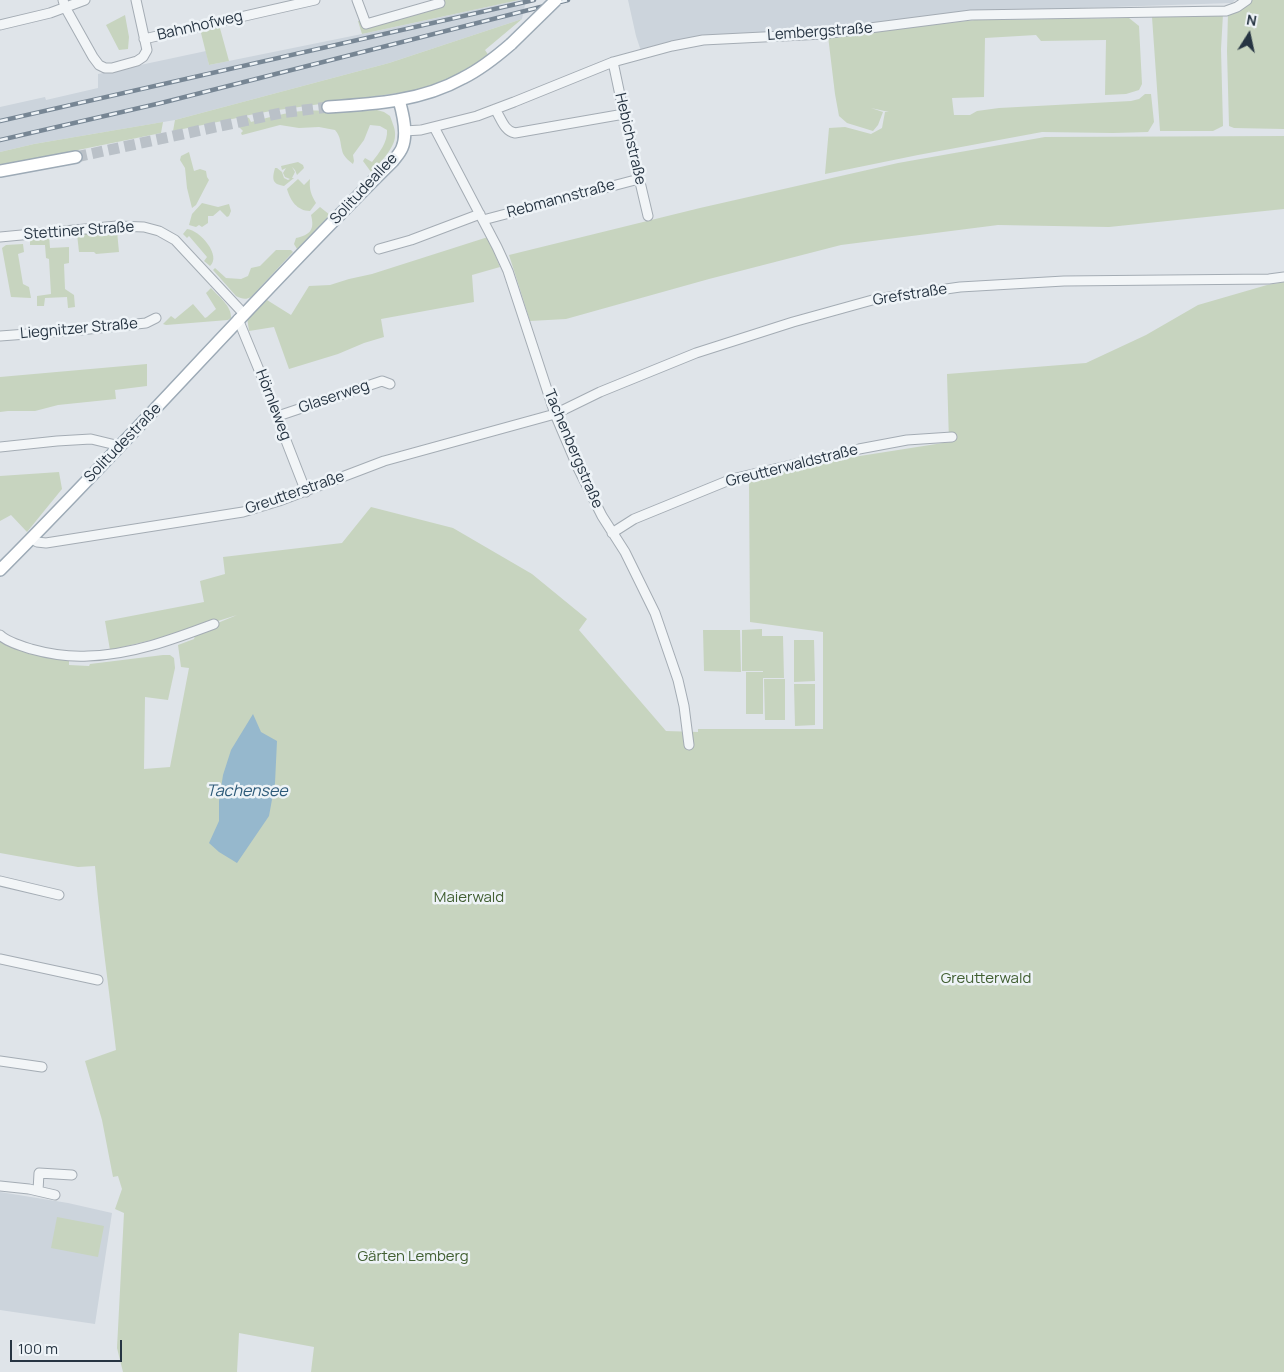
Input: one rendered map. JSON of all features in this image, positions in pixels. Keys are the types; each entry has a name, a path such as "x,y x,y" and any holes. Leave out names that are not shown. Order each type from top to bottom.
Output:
{"main road":[{"path":"328,107 375,104 400,100 439,89 463,78 495,58 556,0"},
{"name":"Solitudeallee","path":"241,317 393,161 402,148 404,131 400,100"},
{"path":"0,172 76,157"},
{"name":"Solitudestraße","path":"1,566 31,538 120,446 241,317"}],"street":[{"path":"0,25 50,13 64,4 85,0"},
{"path":"64,4 98,65 104,68 137,61 143,57 147,50 136,0"},
{"name":"Bahnhofweg","path":"144,39 315,0"},
{"path":"357,0 366,24 440,3"},
{"name":"Lembergstraße","path":"404,131 434,128 477,116 613,62 672,46 710,39 823,34 971,15 1226,11 1237,7 1247,0"},
{"name":"Hebichstraße","path":"613,62 648,216"},
{"path":"495,109 507,130 515,133 624,114"},
{"name":"Tachenbergstraße","path":"434,128 498,248 508,272 555,414 582,476 655,613 678,680 684,706 689,745"},
{"name":"Rebmannstraße","path":"379,249 482,217 639,179"},
{"name":"Stettiner Straße","path":"0,237 117,226 144,227 159,231 175,240 241,317"},
{"name":"Grefstraße","path":"555,414 600,392 696,353 794,322 876,299 960,287 1064,281 1269,279 1284,276"},
{"name":"Hörnleweg","path":"241,317 306,492"},
{"name":"Liegnitzer Straße","path":"0,336 146,323 156,318"},
{"name":"Glaserweg","path":"278,416 382,381 390,384"},
{"name":"Greutterstraße","path":"31,538 37,542 46,543 243,512 306,492 384,461 555,414"},
{"name":"Greutterwaldstraße","path":"612,533 634,519 732,479 859,449 907,440 952,437"},
{"path":"0,447 85,440 102,441 120,446"},
{"path":"0,635 23,646 50,654 88,656 131,650 176,638 214,624"},
{"path":"0,881 59,895"},
{"path":"0,959 98,980"},
{"path":"0,1061 42,1067"},
{"path":"38,1191 39,1173 72,1175"},
{"path":"0,1186 55,1195"}],"shaded area":[{"path":"526,0 522,19 389,63 175,120 34,144 0,152 0,107 45,97 46,100 98,88 98,74 206,51 209,65"},
{"path":"628,0 1235,0 1232,3 990,11 845,27 703,37 641,51"},
{"path":"0,1192 68,1203 112,1213 95,1324 0,1310"}],"green space":[{"path":"440,0 519,0 362,34 358,21"},
{"path":"1250,0 1284,0 1284,129 1234,128 1229,126 1228,13"},
{"path":"1223,14 1221,49 1223,126 1213,131 1160,131 1152,17"},
{"path":"125,15 129,37 128,49 119,50 106,25"},
{"path":"1129,18 1139,26 1142,84 1139,90 1126,94 1105,95 1106,40 1041,41 1036,35 985,38 984,97 952,98 954,115 970,115 977,111 999,108 1131,101 1139,99 1145,94 1151,94 1154,122 1148,132 1042,132 825,174 829,128 845,127 871,134 882,128 885,112 889,112 871,108 883,112 878,125 873,131 847,123 839,116 828,36 975,20"},
{"path":"522,19 485,50 489,56 443,82 412,91 244,116 249,118 251,122 289,113 310,111 377,110 384,112 390,116 393,123 394,141 386,156 371,172 363,161 365,158 372,162 385,143 387,130 380,126 370,125 364,140 353,155 353,164 343,154 339,137 335,130 319,127 299,128 280,125 242,135 243,131 238,123 242,117 173,131 175,120 389,63"},
{"path":"218,21 229,61 209,65 199,25"},
{"path":"163,122 161,133 0,166 0,152 34,144"},
{"path":"1284,136 1284,209 1109,227 998,225 841,245 566,319 530,321 509,255 700,208 898,163 1045,137"},
{"path":"189,152 194,171 200,169 206,171 209,180 196,205 192,208 185,168 180,160 181,156"},
{"path":"298,162 304,168 297,175 292,167 295,172 292,178 294,178 284,186 275,182 273,178 275,168 282,172 284,178 288,180 290,179 285,177 283,173 286,168 282,170 281,166"},
{"path":"298,179 304,185 310,179 311,192 316,203 310,211 305,211 298,207 288,193 287,189"},
{"path":"202,203 218,207 229,204 231,211 227,217 220,210 213,216 208,216 208,223 202,227 199,225 196,227 189,225 192,214"},
{"path":"320,207 330,215 297,249 294,244 296,238 310,231 312,228 311,215"},
{"path":"187,229 198,234 208,244 213,256 213,262 210,266 204,261 207,257 189,236 187,238 183,234"},
{"path":"117,231 119,252 96,254 94,252 79,252 77,234"},
{"path":"49,235 50,248 69,247 69,263 64,264 65,289 74,295 75,307 68,308 67,297 45,298 44,306 37,306 37,296 51,294 49,259 46,258 45,245 30,245 30,238 38,236 38,239 45,239 45,236"},
{"path":"488,237 500,267 472,275 474,302 381,319 384,337 289,369 274,327 249,331 247,317 267,300 291,315 309,286 330,285 372,274"},
{"path":"23,244 24,252 18,254 23,284 29,287 31,298 11,297 2,248 6,245"},
{"path":"276,250 291,250 293,252 247,299 236,296 213,270 215,268 226,278 241,279 248,276 251,268 260,266"},
{"name":"Greutterwald","path":"1284,282 1284,1372 311,1372 314,1347 239,1333 237,1372 123,1372 117,1348 124,1213 115,1209 122,1189 118,1176 113,1177 102,1120 85,1061 116,1050 95,866 78,867 0,853 0,635 69,660 69,665 89,666 90,664 163,655 170,655 174,658 175,668 168,700 145,697 144,769 170,767 189,668 181,667 178,645 194,639 196,632 237,615 177,634 110,650 105,621 204,602 200,581 225,574 223,557 342,543 371,507 453,528 532,574 587,619 579,630 666,731 698,732 698,729 823,729 823,632 750,622 749,481 828,461 949,442 947,374 1086,363 1146,335 1198,305"},
{"path":"211,288 227,305 231,318 228,320 163,324 171,316 175,319 193,304 205,318 207,317 216,309 206,293"},
{"path":"147,364 147,386 115,390 116,399 58,405 35,411 0,412 0,377"},
{"path":"59,472 62,489 27,532 11,515 0,521 0,476"},
{"path":"762,629 762,636 783,636 784,678 763,678 763,714 746,714 746,672 763,671 742,671 742,630"},
{"path":"703,630 740,630 741,672 704,671"},
{"path":"794,640 814,640 815,681 794,682"},
{"path":"764,679 785,679 785,720 765,720"},
{"path":"794,684 815,684 815,725 795,726"},
{"path":"57,1217 104,1226 98,1257 51,1248"}],"water":[{"name":"Tachensee","path":"253,714 261,732 277,741 275,783 269,816 237,863 219,852 209,843 219,821 219,801 223,775 231,750"}],"tunnel":[{"path":"76,157 281,113 328,107"}],"railway":[{"path":"0,121 534,0"},
{"path":"0,140 161,103 568,0"}],"park label":[{"name":"Maierwald","path":"469,898"},
{"name":"Gärten Lemberg","path":"413,1257"}]}
